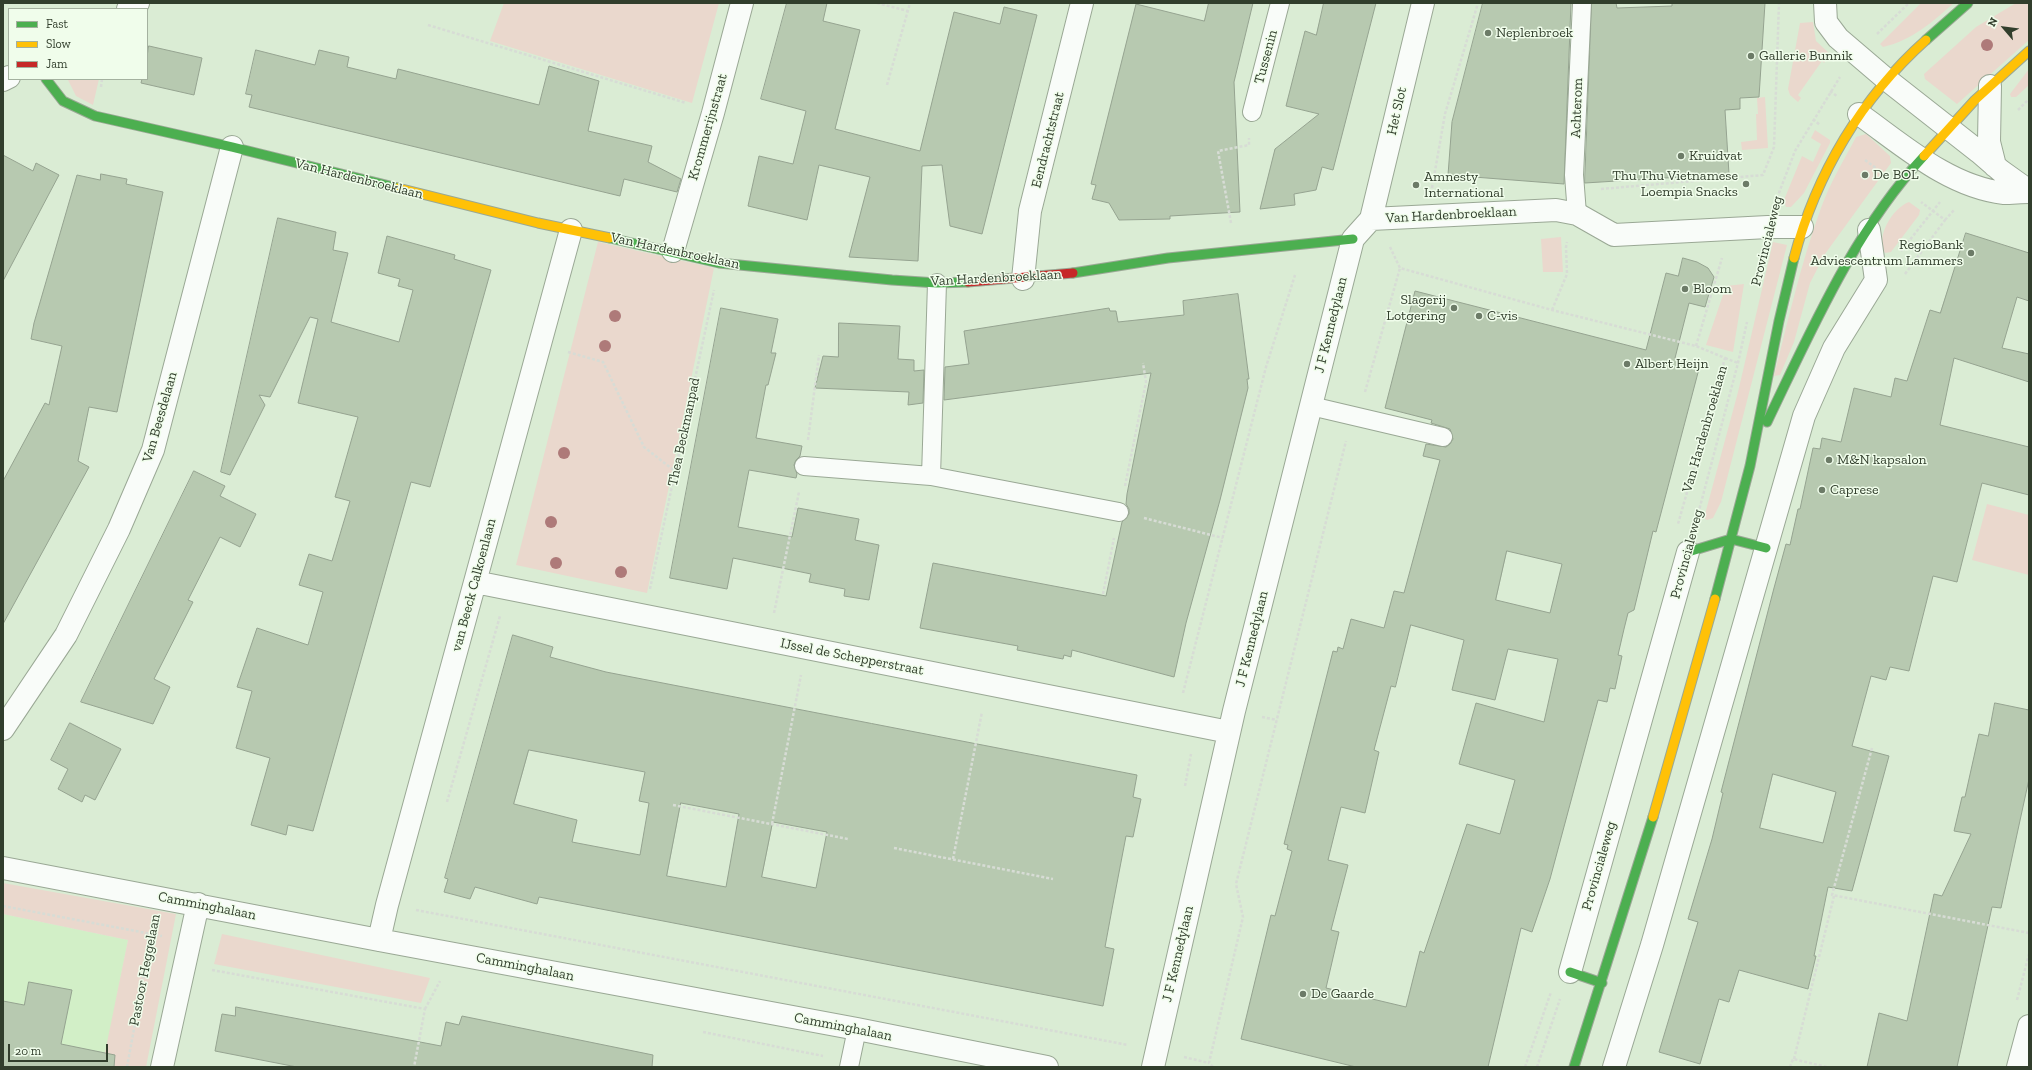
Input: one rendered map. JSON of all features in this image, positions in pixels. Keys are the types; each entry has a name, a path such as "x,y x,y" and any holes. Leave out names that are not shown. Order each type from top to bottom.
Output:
{"street":[{"name":"Krommerijnstraat","path":"673,250 713,114 742,3"},
{"name":"Eendrachtstraat","path":"1023,279 1030,211 1082,3"},
{"name":"Het Slot","path":"1371,219 1423,3"},
{"path":"1825,3 1826,22 1838,38 1886,79 2029,192"},
{"path":"1574,1067 1602,984 1671,757 1731,539 1756,444 1775,338 1802,227 1822,180 1859,114 1886,79 1968,3"},
{"path":"1756,444 1814,327 1868,230 1899,185 1948,128 2009,67 2029,51"},
{"name":"Van Hardenbroeklaan","path":"47,80 63,101 95,116 232,147 571,230 673,250 719,263 805,273 937,283 1023,279 1067,274 1168,258 1353,239"},
{"path":"1990,86 1989,142 1996,166"},
{"path":"1859,114 1921,159 1958,180 1979,188 2004,193 2029,192"},
{"name":"Van Beesdelaan","path":"3,729 66,635 120,530 153,450 232,147"},
{"name":"Van Hardenbroeklaan","path":"1371,219 1556,210 1577,214 1614,235 1768,227 1802,227"},
{"name":"J F Kennedylaan","path":"1155,1059 1229,732 1353,239 1371,219"},
{"name":"van Beeck Calkoenlaan","path":"379,940 387,905 571,230"},
{"path":"1614,1067 1652,945 1804,416 1834,348 1876,280 1868,230"},
{"path":"1688,552 1731,539 1766,548"},
{"name":"Provincialeweg","path":"1570,972 1688,552"},
{"name":"IJssel de Schepperstraat","path":"475,582 1229,732"},
{"name":"Camminghalaan","path":"3,868 857,1029 1047,1067"},
{"path":"162,1067 198,904"},
{"path":"1570,972 1602,984"},
{"path":"2018,1067 2029,1026"}],"lane":[{"name":"Tussenin","path":"1252,112 1280,3"},
{"name":"Achterom","path":"1577,214 1574,175 1582,3"},
{"path":"931,476 937,283"},
{"path":"1311,406 1443,437"},
{"path":"804,466 931,476 1119,512"},
{"path":"849,1064 857,1029"}],"path":[{"path":"877,3 908,11"},
{"path":"887,85 910,3"},
{"name":"Provincialeweg","path":"1758,272 1768,227 1786,171 1795,151 1813,119 1839,78 1858,54 1910,3"},
{"path":"428,25 695,106 713,114"},
{"path":"1237,251 1218,151 1249,145 1252,112"},
{"path":"1813,119 1933,211 1876,280"},
{"path":"1552,310 1567,274 1566,247 1577,214"},
{"name":"Van Hardenbroeklaan","path":"1371,219 1386,237 1400,268 1552,310 1696,346 1725,358 1677,529 1688,552"},
{"path":"1696,346 1731,230"},
{"path":"1183,723 1181,699 1266,368 1303,243"},
{"name":"Thea Beckmanpad","path":"644,616 676,472 719,263"},
{"path":"1209,1062 1244,917 1236,884 1353,415 1364,396 1400,268"},
{"name":"Provincialeweg","path":"1688,552 1738,363 1748,318"},
{"path":"566,351 603,362 644,447 676,472"},
{"path":"768,640 804,466 819,355"},
{"path":"1725,358 1738,363"},
{"path":"1103,594 1146,382 1143,363"},
{"path":"1119,512 1223,538"},
{"path":"446,806 502,610"},
{"path":"772,824 802,670"},
{"path":"953,859 983,707"},
{"path":"1790,1067 1794,1059 1834,896 1832,895 1872,748"},
{"path":"673,804 848,839"},
{"path":"894,848 1053,879"},
{"path":"1834,896 2029,933"},
{"name":"Pastoor Heggelaan","path":"127,1067 158,897"},
{"path":"418,904 416,911 1155,1059 1209,1062 1213,1067"},
{"path":"3,906 189,941 210,970 426,1009"},
{"path":"1537,1067 1570,972"},
{"path":"414,1067 426,1009 441,979"},
{"path":"696,1030 849,1064"},
{"path":"1794,1059 1827,1067"}],"shaded area":[{"path":"504,3 719,3 692,103 490,41"},
{"path":"1921,3 1954,3 1922,30 1904,40 1883,47 1880,44"},
{"path":"2016,3 2029,3 2029,40 1957,104 1925,79 1924,74 1976,27"},
{"path":"1813,22 1816,41 1831,55 1824,63 1822,61 1798,95 1801,98 1798,102 1790,95 1788,89 1800,23"},
{"path":"2029,69 2029,85 2016,97 2011,97 2010,94"},
{"path":"68,80 99,80 93,105 76,96"},
{"path":"1765,97 1768,148 1742,150 1741,142 1757,140 1757,98"},
{"path":"1815,130 1830,140 1830,143 1804,193 1791,207 1786,207 1784,200 1802,156 1813,162 1821,144 1811,138"},
{"path":"1866,134 1890,156 1891,163 1825,254 1810,283 1794,342 1780,375 1774,376 1801,271 1821,208 1856,137"},
{"path":"1909,202 1920,210 1919,215 1891,252 1885,253 1882,239 1887,223 1897,210"},
{"path":"1561,237 1563,272 1543,272 1541,239"},
{"path":"598,242 714,268 647,593 516,565"},
{"path":"1773,242 1787,245 1721,502 1713,518 1707,520 1704,518 1738,392"},
{"path":"1744,284 1733,352 1706,345 1726,286"},
{"path":"1987,504 2029,515 2029,575 1972,560"},
{"path":"3,883 176,914 146,1067 102,1067 128,940 3,914"},
{"path":"3,914 128,940 103,1067 3,1067"},
{"path":"222,934 430,978 421,1003 214,964"}],"building":[{"path":"787,3 827,3 823,21 860,30 835,129 920,151 954,12 1000,24 1004,7 1037,15 982,234 950,226 942,165 922,166 918,261 849,257 870,177 819,165 807,220 748,206 759,156 793,164 806,111 761,99"},
{"path":"1209,3 1253,3 1234,82 1240,212 1170,216 1170,219 1119,220 1109,203 1092,199 1096,185 1091,184 1136,4 1204,21"},
{"path":"1324,3 1376,3 1333,170 1322,167 1316,190 1294,194 1295,205 1260,209 1275,149 1319,114 1286,106 1305,31 1316,35"},
{"path":"1483,3 1571,3 1564,184 1448,175 1452,122"},
{"path":"1592,3 1616,3 1617,8 1672,6 1672,3 1765,3 1759,97 1740,98 1740,109 1725,110 1729,174 1585,183"},
{"path":"149,46 202,58 194,95 141,83 142,80 148,80"},
{"path":"256,50 315,65 319,50 349,57 347,67 396,79 398,69 539,105 549,66 599,81 588,131 652,146 648,162 681,179 677,192 624,179 620,196 249,107 252,95 246,94"},
{"path":"3,155 33,171 36,163 59,175 3,281"},
{"path":"101,174 127,179 126,184 163,192 117,412 89,407 78,461 89,467 3,624 3,481 45,403 49,405 62,346 31,339 34,323 77,175 100,180"},
{"path":"278,218 336,232 333,250 348,253 331,322 399,342 413,290 398,286 400,279 378,273 387,236 455,255 454,259 491,270 430,487 411,482 313,831 288,825 286,835 251,825 270,758 236,748 252,691 237,687 257,628 308,645 323,592 299,585 309,554 332,561 350,501 335,497 358,417 298,403 318,319 310,317 270,397 259,395 265,405 230,475 221,472"},
{"path":"1966,233 2029,253 2029,301 2017,297 2002,348 2029,354 2029,382 1954,358 1940,425 2029,447 2029,495 1982,483 1957,582 1933,576 1909,671 1890,667 1886,680 1871,676 1852,746 1889,756 1852,891 1828,887 1814,956 1816,956 1808,989 1739,970 1729,1002 1719,999 1700,1064 1659,1052 1698,922 1688,919 1712,839 1723,793 1721,792 1786,544 1790,545 1798,509 1800,509 1813,448 1820,449 1822,438 1841,442 1854,388 1891,397 1895,378 1907,381 1930,310 1940,313","holes":["1773,774 1836,792 1823,843 1760,828"]},
{"path":"1683,258 1697,262 1708,268 1714,277 1705,307 1689,303 1675,358 1700,365 1656,532 1653,531 1634,610 1628,613 1618,655 1622,656 1615,689 1610,688 1607,702 1598,700 1550,879 1532,932 1521,928 1488,1067 1356,1067 1241,1039 1271,915 1275,916 1292,851 1287,849 1288,845 1284,844 1333,651 1337,652 1338,647 1343,649 1351,619 1384,628 1394,591 1404,593 1440,460 1423,456 1426,444 1446,447 1453,439 1450,429 1431,423 1432,420 1385,408 1415,291 1646,350 1666,273 1678,276","holes":["1507,551 1562,564 1550,613 1496,600","1411,625 1464,640 1452,690 1495,700 1508,649 1558,659 1544,722 1476,703 1459,764 1515,780 1500,834 1467,824 1424,953 1420,951 1406,1007 1326,988 1339,932 1331,930 1348,865 1328,860 1341,807 1365,813 1379,752 1374,750 1391,686 1395,687"]},
{"path":"1238,294 1249,379 1247,379 1248,388 1220,500 1186,623 1174,677 1072,650 1071,657 1064,655 1063,659 1017,650 1018,646 920,628 933,563 1106,596 1122,522 1129,514 1129,509 1126,504 1127,494 1151,373 944,400 945,367 969,364 964,331 1109,308 1110,311 1116,311 1118,322 1184,315 1183,301"},
{"path":"721,308 778,319 771,353 776,353 768,385 766,385 756,438 802,446 800,456 794,465 797,474 796,478 749,470 738,527 792,537 798,508 859,519 855,540 879,545 869,600 844,596 845,589 809,582 811,574 733,558 727,589 670,578"},
{"path":"839,323 900,326 898,359 914,360 914,371 924,370 923,403 908,405 909,392 815,388 823,356 838,357"},
{"path":"194,471 225,486 220,496 256,514 240,547 220,537 188,600 193,602 154,679 170,687 153,724 81,702"},
{"path":"513,635 553,647 550,657 606,672 1137,775 1133,797 1141,799 1133,837 1126,836 1105,947 1114,949 1103,1006 539,897 537,904 475,887 470,899 444,892 448,879 445,878","holes":["529,750 645,772 639,801 649,803 640,855 572,842 577,820 514,804","681,803 739,814 726,887 667,876","773,822 827,832 816,888 762,877"]},
{"path":"1995,703 2029,710 2029,779 2001,908 1992,907 1957,1067 1867,1067 1879,1013 1907,1021 1934,894 1942,896 1971,834 1954,831 1962,797 1965,797 1979,734 1988,736"},
{"path":"70,723 121,749 95,800 85,795 82,802 58,789 68,769 51,760"},
{"path":"29,982 72,990 61,1044 115,1055 114,1067 3,1067 3,1001 24,1005"},
{"path":"236,1007 441,1046 446,1022 459,1025 462,1016 653,1055 652,1067 297,1067 215,1051 222,1014 235,1016"}],"traffic: fast":[{"path":"1926,40 1968,3"},
{"path":"47,80 63,101 95,116 232,147 398,188"},
{"path":"1767,422 1800,353 1855,249 1876,216 1899,185 1924,156"},
{"path":"610,238 719,263 892,280 937,283 968,282"},
{"path":"1073,273 1168,258 1353,239"},
{"path":"1715,599 1750,466 1779,321 1794,258"},
{"path":"1688,552 1731,539 1766,548"},
{"path":"1574,1067 1653,817"},
{"path":"1570,972 1602,983"}],"traffic: slow":[{"path":"1794,258 1803,227 1815,197 1844,139 1881,86 1926,40"},
{"path":"1924,156 1975,100 2029,51"},
{"path":"398,188 538,223 610,238"},
{"path":"1653,817 1715,599"}],"traffic: jam":[{"path":"968,282 1073,273"}],"place":[{"name":"Neplenbroek","path":"1488,33"},
{"name":"Gallerie Bunnik","path":"1751,56"},
{"name":"Kruidvat","path":"1681,156"},
{"name":"De BOL","path":"1865,175"},
{"name":"Thu Thu Vietnamese Loempia Snacks","path":"1746,184"},
{"name":"Amnesty International","path":"1416,185"},
{"name":"RegioBank Adviescentrum Lammers","path":"1971,253"},
{"name":"Bloom","path":"1685,289"},
{"name":"Slagerij Lotgering","path":"1454,308"},
{"name":"C-vis","path":"1479,316"},
{"name":"Albert Heijn","path":"1627,364"},
{"name":"M&N kapsalon","path":"1829,460"},
{"name":"Caprese","path":"1822,490"},
{"name":"De Gaarde","path":"1303,994"}]}
